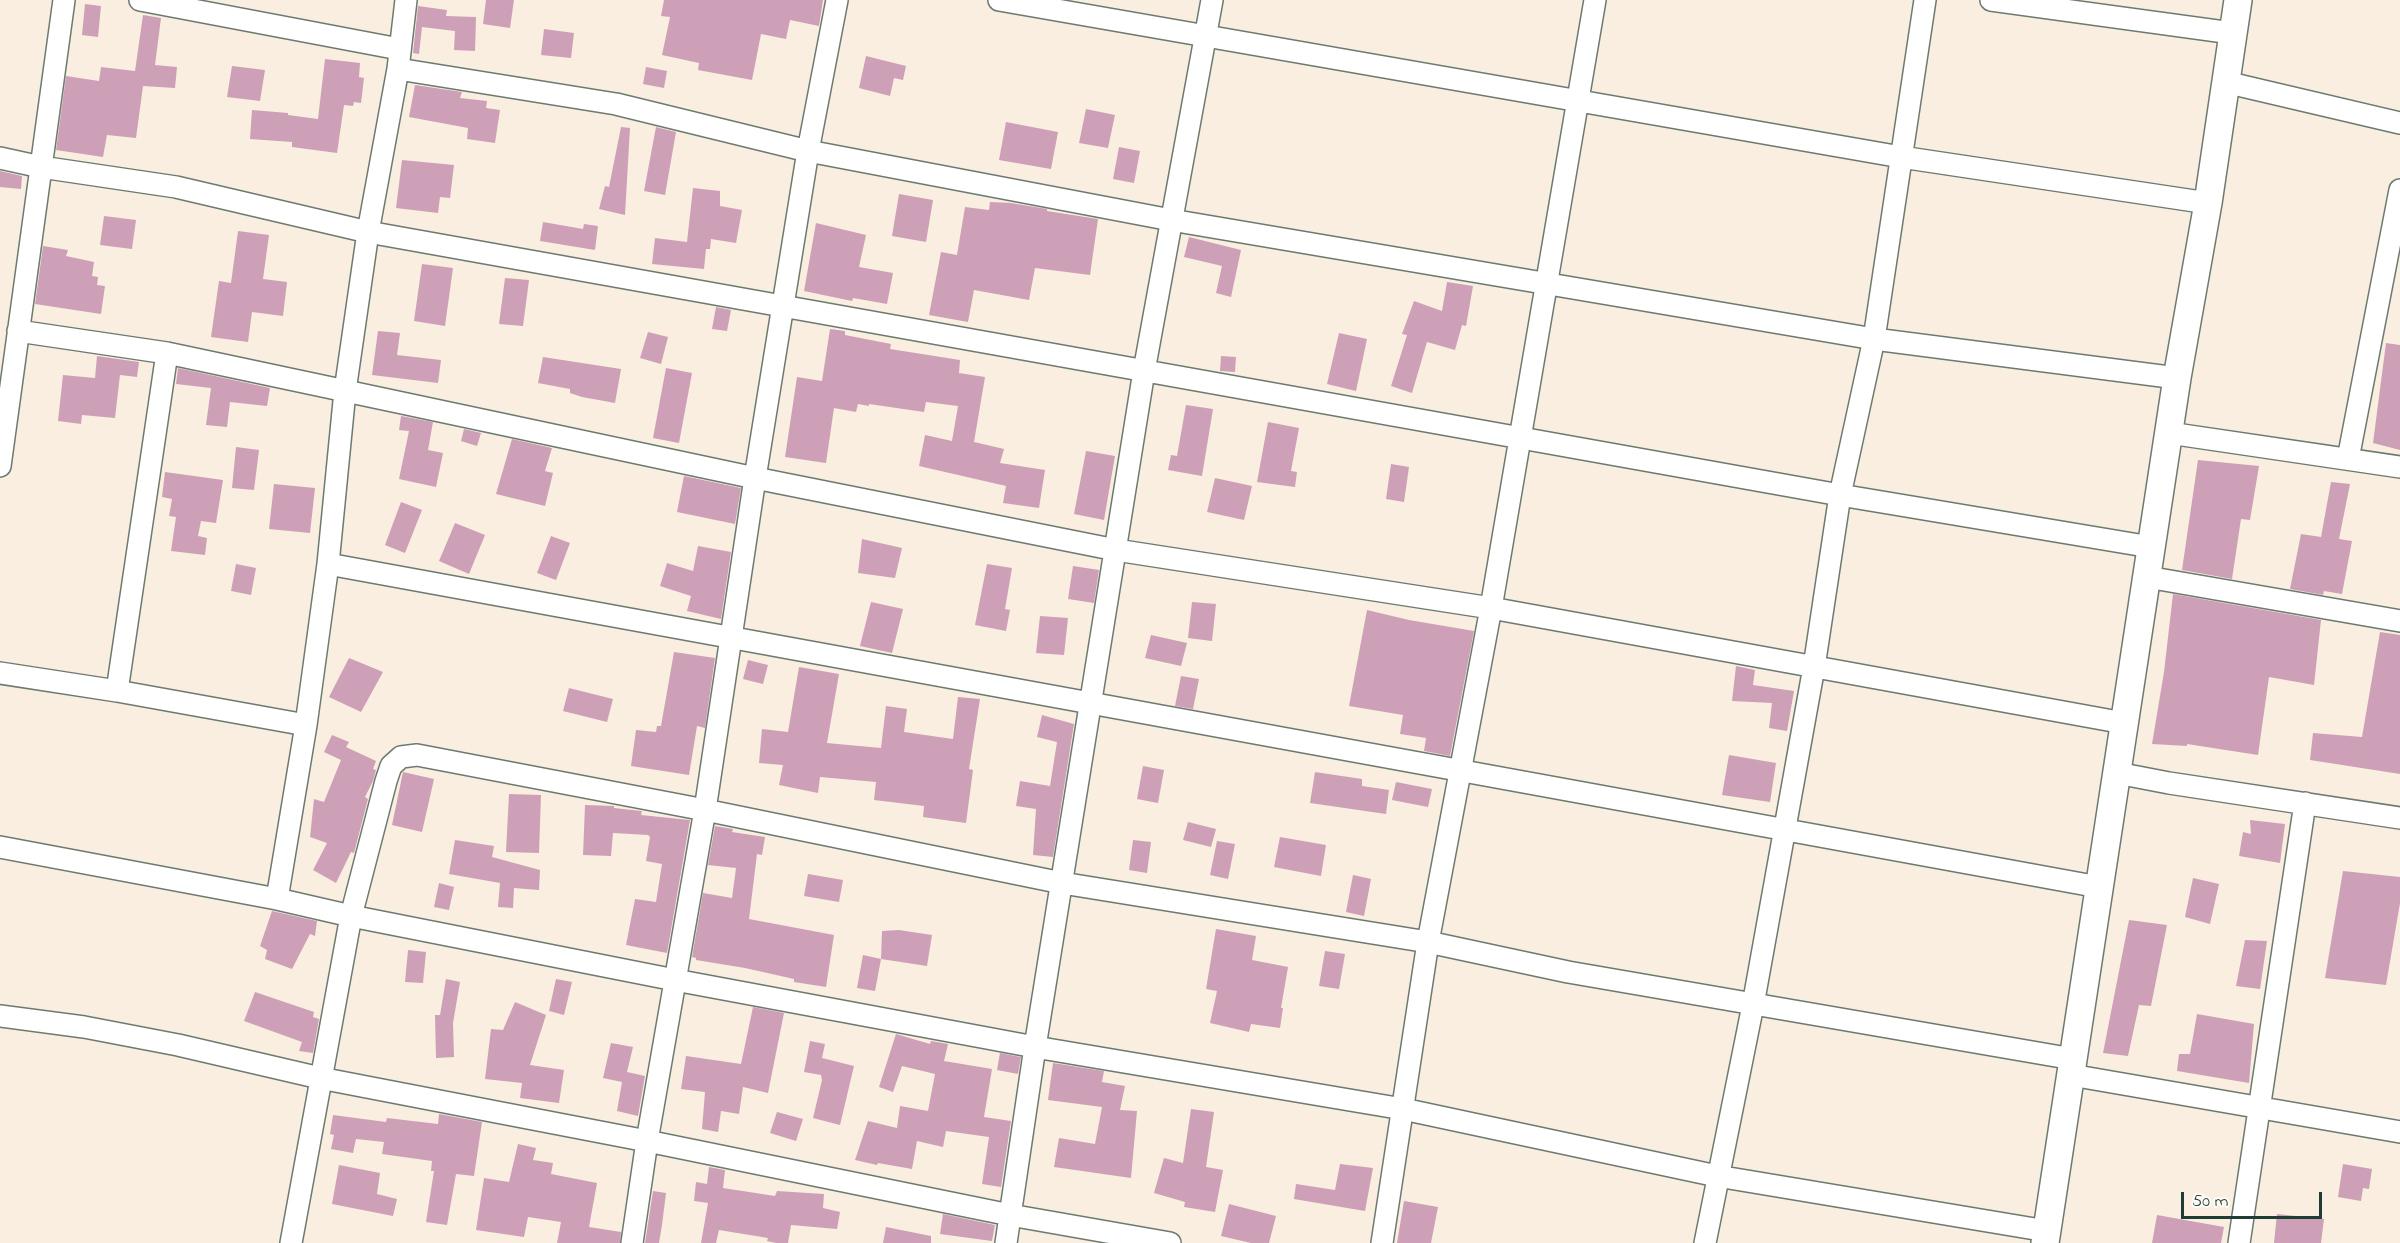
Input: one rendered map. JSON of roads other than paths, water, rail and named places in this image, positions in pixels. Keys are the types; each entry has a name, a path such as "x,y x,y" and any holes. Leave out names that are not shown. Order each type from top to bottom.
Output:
{"main road":[{"path":"2046,1237 2177,378 2208,203 2224,82 2238,0"}],"street":[{"path":"0,466 64,0"},
{"path":"140,0 208,6 399,59 616,104 808,151 1171,220 1874,339 2177,378"},
{"path":"277,899 306,725 328,564 345,391 368,232 399,59 406,0"},
{"path":"632,1243 647,1141 705,810 730,637 808,151 837,0"},
{"path":"999,0 1901,157 2208,203"},
{"path":"1006,1243 1089,703 1144,371 1212,0"},
{"path":"1382,1243 1428,942 1491,608 1595,0"},
{"path":"1705,1243 1753,1005 1814,667 1840,495 1874,339 1925,0"},
{"path":"1991,0 2232,33"},
{"path":"2224,82 2400,123"},
{"path":"0,158 41,167 176,187 368,232 1840,495 2151,547"},
{"path":"2348,459 2400,190"},
{"path":"18,331 166,353 755,478 1116,550 1491,608 2124,723"},
{"path":"117,691 166,353"},
{"path":"2169,433 2400,467"},
{"path":"328,564 2099,887"},
{"path":"2147,577 2400,621"},
{"path":"0,674 117,691 306,725"},
{"path":"291,1243 351,916 386,781 392,766 401,757 417,754 1062,883 1428,942 1568,972 1753,1005 2072,1067 2261,1108 2400,1132"},
{"path":"2117,773 2400,818"},
{"path":"2240,1243 2306,803"},
{"path":"0,846 277,899 351,916 675,980 1035,1047 1403,1109 1717,1176 2046,1237"},
{"path":"0,1016 84,1027 166,1042 320,1078 647,1141 1010,1215 1170,1243"}]}
